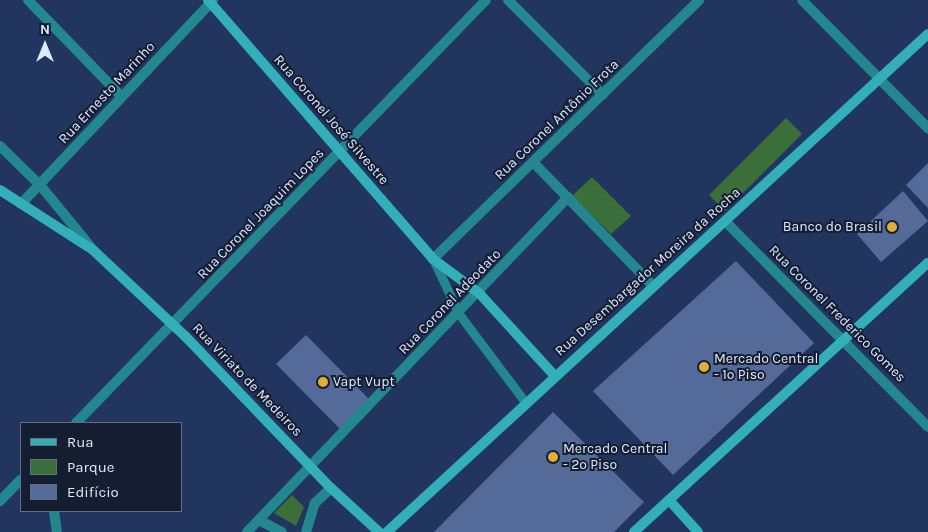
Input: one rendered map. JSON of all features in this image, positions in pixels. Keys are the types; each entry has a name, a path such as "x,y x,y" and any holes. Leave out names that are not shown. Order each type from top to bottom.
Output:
{"main road":[{"name":"Rua Coronel José Silvestre","path":"211,1 433,259 479,293 554,375"},
{"name":"Rua Desembargador Moreira da Rocha","path":"387,532 554,375 881,80 928,34"},
{"name":"Rua Viriato de Medeiros","path":"0,190 93,250 173,324 331,488 379,532"},
{"path":"634,532 845,341 928,263"},
{"path":"669,500 698,532"}],"street":[{"path":"28,0 121,96"},
{"name":"Rua Coronel Joaquim Lopes","path":"77,422 342,151 486,0"},
{"path":"508,0 603,95"},
{"name":"Rua Coronel Antônio Frota","path":"433,259 534,163 699,0"},
{"path":"802,0 928,128"},
{"name":"Rua Ernesto Marinho","path":"21,204 211,1"},
{"name":"Rua Viriato de Medeiros","path":"0,146 40,185 93,250"},
{"path":"534,163 653,286"},
{"name":"Rua Coronel Adeodato","path":"247,532 310,465 459,314 568,197"},
{"name":"Rua Coronel Frederico Gomes","path":"725,221 928,427"},
{"path":"0,501 20,481"},
{"path":"306,532 314,503 331,488"},
{"path":"54,512 57,532"},
{"path":"259,520 282,532"}],"lane":[{"name":"Rua Coronel José Silvestre","path":"433,259 459,314 526,402"}],"green space":[{"path":"786,118 802,134 725,211 709,195"},
{"path":"592,177 631,216 611,234 572,196"},
{"path":"292,495 304,507 296,526 274,513"}],"building":[{"path":"928,163 928,208 906,185"},
{"name":"Banco do Brasil","path":"903,191 928,221 881,262 857,234"},
{"name":"Mercado Central - 1º Piso","path":"736,261 814,343 673,475 593,391"},
{"name":"Vapt Vupt","path":"306,335 370,400 340,429 276,364"},
{"name":"Mercado Central - 2º Piso","path":"553,412 644,502 614,532 434,532"}],"place":[{"name":"Banco do Brasil","path":"892,227"},
{"name":"Mercado Central - 1º Piso","path":"704,367"},
{"name":"Vapt Vupt","path":"323,382"},
{"name":"Mercado Central - 2º Piso","path":"553,457"}]}
